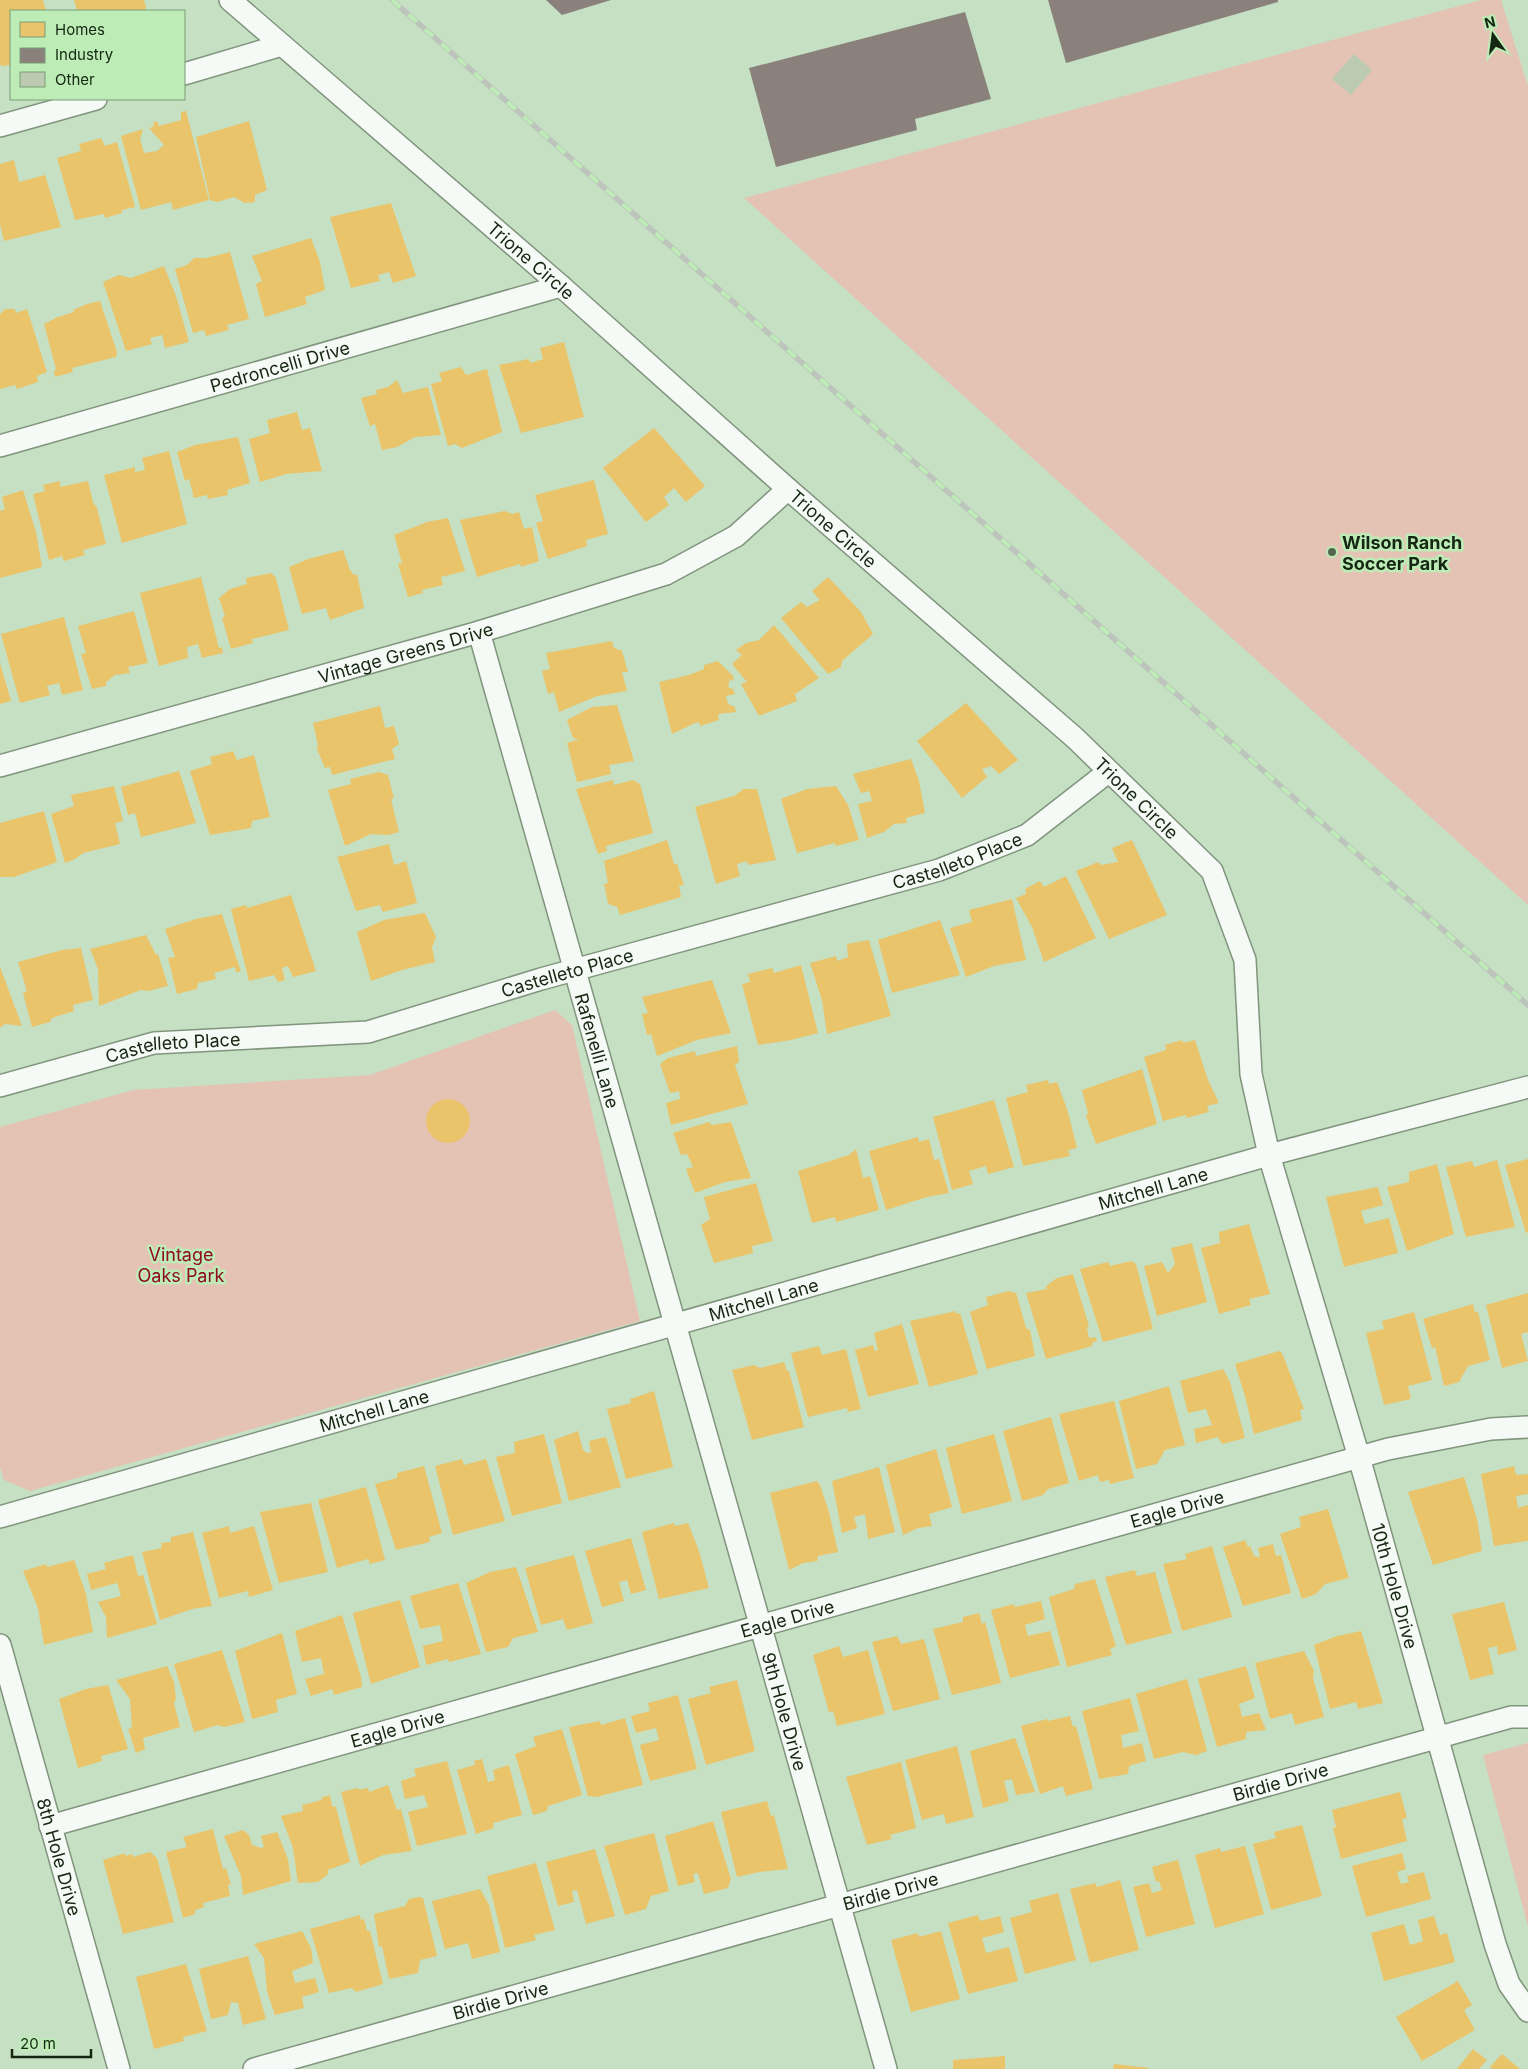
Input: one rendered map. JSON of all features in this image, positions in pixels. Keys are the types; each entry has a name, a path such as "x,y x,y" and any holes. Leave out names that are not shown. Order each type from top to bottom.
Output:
{"street":[{"name":"Trione Circle","path":"230,0 561,286 788,489 1075,738 1212,871 1245,960 1251,1074 1269,1155"},
{"path":"185,74 282,45"},
{"path":"0,126 92,100"},
{"name":"Pedroncelli Drive","path":"0,446 561,286"},
{"name":"Vintage Greens Drive","path":"0,766 479,632 666,574 736,536 788,489"},
{"name":"Rafenelli Lane","path":"479,632 674,1325"},
{"name":"Castelleto Place","path":"0,1086 154,1042 368,1032 574,970 939,870 1027,835 1108,772"},
{"name":"Mitchell Lane","path":"0,1517 1269,1155 1528,1087"},
{"name":"10th Hole Drive","path":"1269,1155 1359,1457 1436,1739 1495,1944 1509,1984 1528,2011"},
{"name":"9th Hole Drive","path":"674,1325 886,2069"},
{"name":"Eagle Drive","path":"50,1826 1388,1449 1491,1429 1528,1427"},
{"name":"8th Hole Drive","path":"0,1645 119,2069"},
{"name":"Birdie Drive","path":"254,2069 1511,1718 1528,1717"}],"green space":[{"name":"Wilson Ranch Soccer Park","path":"1481,0 1501,0 1528,86 1528,905 744,198"},
{"name":"Vintage Oaks Park","path":"555,1010 572,1025 640,1321 30,1491 4,1480 0,1467 0,1127 133,1090 370,1075"},
{"path":"1528,1743 1528,1927 1483,1755"}],"building: Homes":[{"path":"0,0 43,0 46,10 10,10 10,65 1,66"},
{"path":"74,0 144,0 146,7 145,10 77,10"},
{"path":"186,111 209,200 173,210 171,202 141,210 121,136 143,129 140,139 144,153 157,151 164,145 149,128 153,127 154,122 157,121 159,126 181,120 181,112"},
{"path":"249,121 267,190 255,195 255,202 245,203 234,197 217,202 210,200 196,137"},
{"path":"101,138 105,146 117,142 135,207 122,210 122,213 105,218 104,214 75,220 57,158 81,151 79,144"},
{"path":"14,160 19,182 45,175 61,227 4,241 0,224 0,164"},
{"path":"391,203 416,276 393,283 389,272 378,275 380,281 351,288 330,217"},
{"path":"311,238 320,262 325,290 305,297 307,304 265,317 256,284 262,281 252,256"},
{"path":"230,252 249,319 227,325 229,330 206,336 204,330 193,333 175,269 187,265 194,258 206,258"},
{"path":"164,266 176,296 189,342 165,348 162,335 150,338 152,344 126,351 103,282 119,275 131,278"},
{"path":"100,301 117,352 116,357 72,368 73,372 55,377 54,371 56,369 44,324 74,312 73,310 87,304"},
{"path":"5,309 15,309 16,313 27,309 47,372 37,376 38,382 17,389 15,385 0,389 0,314"},
{"path":"564,342 584,417 521,433 499,365 529,359 530,363 543,359 540,348"},
{"path":"461,367 466,375 487,369 502,432 462,448 455,444 448,446 431,384 442,381 439,373"},
{"path":"397,380 403,393 428,387 441,435 415,437 397,447 382,450 375,424 370,426 361,398 377,394 376,390 388,387"},
{"path":"297,412 302,430 310,428 322,471 286,474 260,482 249,439 270,433 267,420"},
{"path":"654,428 705,486 686,502 674,488 664,497 669,505 646,522 603,468"},
{"path":"238,437 250,483 227,490 228,495 208,499 207,495 194,498 189,479 185,481 177,452 195,445"},
{"path":"169,451 187,524 122,543 104,475 135,467 135,472 145,470 142,458"},
{"path":"594,480 608,534 586,540 587,546 548,559 536,523 543,521 535,495"},
{"path":"60,481 60,487 88,481 106,544 83,550 85,555 64,561 62,556 49,560 33,494 45,491 43,485"},
{"path":"23,490 36,532 42,567 0,578 0,511 5,509 2,497"},
{"path":"505,511 512,514 519,512 524,529 532,527 539,561 521,567 520,564 477,577 460,520"},
{"path":"448,518 465,571 441,577 443,585 422,590 423,593 408,597 398,564 402,563 394,535 427,522"},
{"path":"343,550 350,570 354,575 357,574 364,608 330,620 326,608 302,614 289,567 308,559"},
{"path":"271,573 276,578 289,630 252,639 253,643 231,649 222,618 225,616 219,598 230,589 247,584 246,578"},
{"path":"201,577 219,648 222,647 223,653 202,658 198,644 187,647 188,658 159,666 140,593"},
{"path":"828,577 861,612 873,634 842,661 841,667 828,674 781,618 801,602 807,607 820,600 812,591"},
{"path":"134,611 148,663 128,667 130,673 115,675 106,682 106,686 92,689 81,654 86,653 78,626"},
{"path":"64,617 83,690 62,695 59,683 47,686 50,695 20,703 1,634"},
{"path":"774,625 819,678 795,694 797,701 759,716 741,684 747,682 732,664 742,655 736,650 746,643 759,640"},
{"path":"612,641 614,648 622,651 628,672 622,672 627,691 597,696 559,712 554,692 548,694 542,671 550,669 546,653"},
{"path":"718,661 734,677 733,681 730,679 728,687 733,689 735,694 726,696 728,704 735,707 736,712 718,714 719,720 700,726 699,722 695,723 672,734 659,682 689,675 704,669 704,665"},
{"path":"0,663 11,701 0,704"},
{"path":"966,703 1018,760 999,774 991,766 982,769 987,777 962,798 917,741"},
{"path":"617,705 634,761 609,765 611,774 577,782 567,743 579,739 573,738 567,720 592,707"},
{"path":"380,706 385,728 394,726 399,744 392,749 395,759 332,775 330,767 325,768 317,749 318,745 313,723"},
{"path":"233,751 237,760 254,755 270,817 252,821 251,828 210,835 190,771 212,764 210,757"},
{"path":"911,759 919,781 925,813 906,818 907,823 894,824 884,832 867,838 858,804 872,801 869,791 861,793 853,774"},
{"path":"179,771 196,823 141,837 135,813 128,815 121,787"},
{"path":"379,772 388,775 394,798 391,799 399,832 388,835 371,834 345,846 328,790 351,784 350,779"},
{"path":"613,780 614,785 633,780 640,784 653,833 606,846 607,851 598,854 576,789"},
{"path":"114,786 123,821 115,823 120,844 83,853 65,863 51,814 74,806 71,795"},
{"path":"836,786 848,805 859,840 836,846 835,843 797,853 781,799 807,789"},
{"path":"744,789 757,789 776,860 748,865 747,861 737,864 740,876 716,884 695,807 734,796"},
{"path":"44,811 57,862 14,877 0,877 0,823"},
{"path":"667,840 674,864 677,864 684,885 679,886 681,897 620,915 617,906 608,903 604,884 608,883 604,861"},
{"path":"1132,840 1167,915 1109,939 1076,871 1098,862 1101,865 1118,862 1112,848"},
{"path":"389,844 394,865 406,861 417,903 383,912 380,905 356,911 337,857"},
{"path":"1066,876 1096,938 1044,962 1032,927 1016,898 1026,894 1025,889 1040,881 1044,887"},
{"path":"291,895 316,971 293,977 288,966 282,968 285,980 278,982 274,975 249,981 231,909 246,905 247,908"},
{"path":"1012,899 1026,960 994,966 966,977 950,928 972,922 969,910"},
{"path":"425,913 436,937 432,947 435,962 402,970 371,981 357,932 384,920"},
{"path":"222,914 241,972 236,972 235,967 214,973 216,979 198,983 197,989 177,994 168,958 175,957 165,929 196,919"},
{"path":"940,920 960,975 892,993 878,940"},
{"path":"146,935 156,955 158,954 168,986 148,991 141,990 99,1006 98,969 90,949"},
{"path":"869,940 891,1016 827,1034 822,1000 810,963 836,956 837,961 848,957 847,944"},
{"path":"81,948 93,1000 73,1005 74,1011 52,1018 50,1022 32,1027 23,993 27,991 18,962 62,950"},
{"path":"801,965 818,1033 791,1040 758,1045 742,984 750,982 748,974 772,968 774,973"},
{"path":"0,967 22,1026 5,1024 0,1028"},
{"path":"712,980 731,1033 697,1040 657,1056 651,1034 647,1035 642,1014 648,1013 642,997"},
{"path":"1182,1040 1183,1043 1195,1040 1208,1080 1219,1103 1207,1106 1209,1112 1163,1121 1144,1057 1166,1050 1165,1045"},
{"path":"737,1046 739,1062 735,1065 748,1104 671,1125 666,1103 680,1099 679,1091 670,1093 660,1064 668,1058 695,1051 696,1056"},
{"path":"1142,1069 1157,1124 1096,1144 1086,1116 1088,1113 1082,1090"},
{"path":"1048,1080 1049,1084 1057,1082 1068,1112 1077,1148 1068,1150 1070,1156 1023,1166 1006,1098 1028,1092 1026,1085"},
{"path":"448,1099 460,1103 466,1109 470,1121 466,1133 460,1139 448,1143 436,1139 430,1133 426,1121 430,1109 436,1103"},
{"path":"994,1100 1014,1167 988,1174 986,1166 969,1171 973,1184 952,1190 933,1117"},
{"path":"709,1122 712,1125 731,1122 751,1178 725,1182 695,1193 686,1169 693,1167 687,1154 681,1155 673,1133"},
{"path":"918,1137 919,1142 929,1139 934,1160 939,1159 949,1193 927,1197 886,1210 869,1151"},
{"path":"856,1149 863,1178 870,1176 879,1210 836,1222 835,1217 812,1223 798,1171 849,1155"},
{"path":"1528,1159 1528,1232 1526,1233 1505,1165"},
{"path":"1497,1160 1515,1227 1466,1237 1446,1167 1472,1161 1474,1167"},
{"path":"1437,1164 1454,1234 1407,1251 1387,1187 1409,1182 1409,1172"},
{"path":"756,1183 773,1241 752,1246 753,1253 714,1263 701,1225 710,1219 704,1197"},
{"path":"1378,1187 1383,1205 1361,1211 1365,1224 1389,1218 1398,1253 1344,1267 1326,1197"},
{"path":"1249,1224 1270,1294 1249,1299 1251,1305 1219,1314 1201,1248 1220,1243 1219,1232"},
{"path":"1192,1243 1207,1302 1157,1316 1144,1266 1162,1262 1168,1273 1175,1264 1171,1248"},
{"path":"1131,1261 1136,1264 1153,1329 1103,1342 1080,1269 1108,1262 1110,1266"},
{"path":"1073,1274 1089,1326 1087,1328 1089,1338 1095,1337 1097,1341 1092,1343 1092,1346 1046,1359 1026,1293 1047,1289 1046,1286 1057,1278"},
{"path":"1009,1291 1016,1293 1026,1328 1030,1330 1035,1356 987,1369 970,1312 988,1305 986,1297"},
{"path":"1528,1293 1528,1332 1521,1334 1528,1361 1502,1368 1486,1305"},
{"path":"1473,1304 1475,1312 1478,1312 1490,1360 1468,1366 1459,1382 1444,1386 1435,1347 1432,1348 1423,1319"},
{"path":"956,1311 956,1314 960,1313 978,1374 929,1387 910,1321"},
{"path":"1414,1312 1432,1380 1408,1386 1411,1399 1384,1405 1366,1333 1384,1329 1382,1321"},
{"path":"902,1324 919,1384 868,1397 855,1350 873,1345 875,1351 878,1350 874,1333"},
{"path":"819,1346 822,1355 846,1349 861,1409 848,1412 847,1408 808,1417 791,1353"},
{"path":"1279,1351 1282,1353 1304,1409 1300,1410 1302,1420 1254,1434 1235,1364"},
{"path":"784,1362 787,1371 789,1371 804,1427 752,1440 732,1370 754,1365 760,1368"},
{"path":"1223,1369 1230,1382 1245,1438 1222,1444 1218,1437 1196,1443 1194,1429 1212,1425 1206,1409 1188,1413 1180,1381"},
{"path":"1169,1386 1185,1445 1165,1450 1157,1464 1136,1469 1119,1401"},
{"path":"654,1391 673,1467 626,1479 607,1409 631,1403 630,1399"},
{"path":"1114,1401 1134,1478 1110,1484 1109,1480 1100,1482 1098,1475 1079,1481 1059,1414"},
{"path":"1051,1417 1069,1483 1048,1489 1043,1495 1022,1501 1003,1431"},
{"path":"578,1431 583,1450 587,1453 591,1452 589,1441 606,1437 621,1487 569,1501 554,1440"},
{"path":"544,1434 562,1503 512,1516 496,1457 515,1453 514,1442"},
{"path":"994,1434 1012,1501 962,1514 946,1448"},
{"path":"936,1449 952,1507 929,1514 932,1526 918,1528 903,1535 886,1465"},
{"path":"462,1459 464,1465 486,1459 505,1521 453,1535 435,1466"},
{"path":"424,1466 442,1533 429,1537 430,1542 396,1550 375,1484 397,1478 397,1473"},
{"path":"1514,1466 1516,1475 1528,1474 1528,1494 1516,1496 1518,1508 1528,1505 1528,1541 1494,1546 1481,1474"},
{"path":"879,1467 895,1532 868,1539 865,1514 854,1517 857,1528 842,1533 832,1481"},
{"path":"1464,1477 1477,1519 1482,1551 1433,1565 1408,1492"},
{"path":"817,1481 829,1512 838,1552 818,1556 817,1561 803,1563 789,1570 770,1493"},
{"path":"366,1487 385,1560 370,1564 368,1559 337,1568 318,1500"},
{"path":"311,1503 328,1572 279,1583 260,1512"},
{"path":"1328,1509 1349,1578 1325,1584 1316,1594 1302,1599 1280,1534 1301,1527 1299,1517"},
{"path":"674,1523 675,1526 688,1523 699,1551 709,1588 659,1599 642,1532"},
{"path":"229,1526 230,1533 254,1526 273,1590 249,1597 248,1591 219,1598 202,1533"},
{"path":"193,1532 212,1606 192,1609 160,1620 142,1552 162,1548 161,1543 171,1542 171,1537"},
{"path":"631,1538 646,1590 631,1594 627,1580 619,1582 624,1601 602,1607 585,1551"},
{"path":"1245,1540 1254,1556 1260,1557 1258,1548 1273,1544 1276,1556 1281,1555 1291,1593 1243,1606 1223,1547"},
{"path":"1212,1546 1232,1617 1182,1631 1163,1564 1187,1559 1185,1554"},
{"path":"133,1555 138,1576 143,1575 157,1624 107,1638 106,1617 98,1602 121,1596 117,1583 91,1590 87,1574 106,1569 104,1563"},
{"path":"574,1555 593,1623 567,1630 563,1619 541,1625 525,1568"},
{"path":"74,1560 86,1594 93,1632 44,1645 38,1608 23,1571 46,1564 47,1567"},
{"path":"516,1567 538,1632 513,1638 508,1647 486,1652 466,1583 490,1572"},
{"path":"1135,1570 1137,1576 1155,1572 1172,1633 1126,1645 1105,1577"},
{"path":"1095,1579 1116,1646 1110,1649 1112,1655 1067,1667 1049,1597 1074,1589 1075,1584"},
{"path":"458,1583 481,1654 449,1662 448,1659 426,1665 423,1646 443,1641 440,1625 420,1629 410,1596"},
{"path":"400,1600 420,1667 371,1684 353,1613"},
{"path":"1041,1601 1045,1619 1025,1625 1028,1636 1050,1631 1060,1665 1010,1678 991,1610 1014,1604 1015,1607"},
{"path":"1504,1602 1517,1650 1498,1655 1497,1646 1488,1648 1494,1674 1470,1680 1452,1614"},
{"path":"979,1613 982,1624 985,1622 1001,1683 952,1695 933,1629 963,1622 963,1617"},
{"path":"342,1615 361,1677 362,1687 334,1695 332,1689 311,1696 305,1679 324,1674 321,1658 302,1662 295,1631"},
{"path":"1361,1631 1383,1703 1358,1709 1356,1702 1330,1709 1314,1645 1337,1636"},
{"path":"282,1633 297,1694 276,1700 278,1712 252,1719 235,1651"},
{"path":"897,1636 901,1644 924,1639 940,1699 893,1711 872,1642"},
{"path":"839,1646 843,1657 868,1650 885,1714 837,1726 833,1711 829,1712 813,1655"},
{"path":"222,1650 245,1722 224,1727 218,1725 194,1732 174,1664"},
{"path":"1304,1651 1314,1671 1313,1678 1324,1717 1295,1725 1292,1713 1270,1719 1255,1663"},
{"path":"167,1666 174,1682 176,1699 174,1703 180,1727 143,1738 145,1749 136,1753 128,1729 132,1728 130,1699 116,1680"},
{"path":"1246,1666 1255,1698 1239,1704 1242,1717 1259,1713 1266,1730 1246,1732 1246,1739 1217,1747 1198,1679"},
{"path":"1187,1679 1207,1751 1196,1755 1183,1752 1154,1759 1136,1694"},
{"path":"737,1680 755,1751 706,1765 688,1699 711,1693 709,1687"},
{"path":"108,1685 128,1749 101,1756 102,1761 78,1768 59,1699 86,1689"},
{"path":"678,1695 697,1769 650,1781 640,1745 659,1740 656,1728 636,1733 631,1716 650,1711 648,1703"},
{"path":"1130,1698 1139,1731 1121,1735 1123,1748 1142,1743 1146,1761 1129,1766 1128,1774 1099,1779 1082,1711"},
{"path":"1070,1716 1073,1727 1076,1726 1093,1789 1066,1796 1063,1786 1040,1794 1021,1726 1047,1719 1048,1721"},
{"path":"625,1718 643,1785 596,1797 588,1796 569,1727 600,1721 601,1725"},
{"path":"562,1729 582,1795 548,1806 547,1811 533,1815 515,1754 536,1746 533,1737"},
{"path":"1015,1738 1035,1792 1016,1795 1012,1779 1004,1781 1009,1801 983,1808 970,1751"},
{"path":"957,1746 974,1817 946,1824 944,1814 922,1820 905,1760"},
{"path":"482,1759 488,1782 495,1780 493,1770 509,1765 522,1815 493,1823 494,1828 476,1834 457,1770 475,1765 474,1761"},
{"path":"447,1761 467,1834 417,1846 408,1812 428,1807 424,1795 405,1799 401,1781 416,1776 414,1769"},
{"path":"901,1762 916,1828 890,1835 892,1839 867,1845 846,1777"},
{"path":"388,1785 397,1810 401,1809 412,1851 383,1855 360,1866 341,1792 368,1788 369,1792"},
{"path":"1400,1792 1407,1818 1402,1819 1407,1841 1341,1859 1333,1828 1336,1827 1332,1810"},
{"path":"330,1795 332,1806 336,1807 350,1862 328,1870 328,1874 318,1882 298,1883 293,1848 281,1816 303,1811 302,1805 322,1800 321,1798"},
{"path":"767,1801 771,1816 774,1815 788,1869 759,1872 737,1877 721,1812"},
{"path":"713,1821 731,1879 728,1888 704,1894 698,1873 693,1874 695,1882 678,1886 665,1836"},
{"path":"1302,1825 1322,1896 1271,1910 1253,1844 1276,1838 1274,1832"},
{"path":"213,1829 223,1869 226,1868 231,1884 228,1885 230,1896 203,1903 204,1907 195,1910 195,1914 183,1918 166,1852 187,1847 183,1837"},
{"path":"243,1830 249,1835 252,1845 261,1848 264,1847 261,1836 277,1832 288,1859 291,1881 243,1895 241,1876 224,1836"},
{"path":"654,1833 669,1891 651,1896 646,1909 625,1915 604,1846"},
{"path":"1245,1846 1264,1914 1215,1928 1195,1855 1220,1848 1221,1852"},
{"path":"595,1849 615,1916 586,1924 577,1890 572,1891 574,1902 558,1906 546,1862"},
{"path":"150,1852 157,1858 174,1922 123,1934 103,1860 125,1853 125,1856 132,1854 133,1857"},
{"path":"1402,1853 1406,1869 1397,1872 1401,1884 1409,1882 1407,1876 1424,1872 1431,1899 1366,1917 1352,1866"},
{"path":"1178,1860 1195,1924 1146,1937 1133,1887 1149,1883 1152,1893 1162,1890 1159,1881 1156,1882 1152,1867"},
{"path":"536,1863 555,1930 534,1935 536,1940 505,1948 487,1876"},
{"path":"1120,1880 1139,1950 1090,1963 1070,1889 1095,1883 1097,1887"},
{"path":"480,1889 489,1905 500,1952 472,1959 468,1943 445,1949 432,1901"},
{"path":"1058,1893 1076,1960 1025,1974 1010,1918 1032,1912 1029,1901"},
{"path":"423,1898 437,1956 420,1960 418,1973 389,1979 382,1946 379,1947 374,1914 405,1906 409,1899"},
{"path":"360,1915 361,1920 364,1919 367,1931 370,1931 383,1984 356,1992 352,1988 329,1993 310,1929"},
{"path":"978,1915 980,1921 1000,1916 1004,1932 982,1938 986,1953 1009,1947 1018,1981 968,1994 948,1923"},
{"path":"1434,1916 1440,1935 1447,1933 1455,1962 1384,1981 1371,1933 1404,1924 1410,1945 1423,1941 1418,1920"},
{"path":"302,1931 311,1948 313,1963 292,1971 295,1983 315,1978 319,1992 302,1997 304,2008 275,2015 267,1991 264,1958 254,1944"},
{"path":"941,1931 960,1999 911,2012 891,1940 918,1933 919,1937"},
{"path":"248,1956 266,2019 243,2025 238,2003 231,2002 228,2015 211,2019 199,1969"},
{"path":"186,1964 207,2031 183,2037 184,2041 154,2049 136,1977"},
{"path":"1458,1981 1472,2005 1464,2010 1475,2030 1422,2061 1396,2017"},
{"path":"1473,2049 1487,2060 1479,2069 1457,2069"},
{"path":"1502,2054 1520,2069 1492,2069 1490,2067"},
{"path":"1005,2056 1005,2069 953,2069 953,2060"},
{"path":"1114,2064 1149,2068 1149,2069 1113,2069"}],"building: Industry":[{"path":"546,0 611,0 562,15"},
{"path":"1048,0 1278,0 1278,2 1066,63"},
{"path":"965,12 991,99 915,119 917,130 776,167 749,68"}],"building: Other":[{"path":"1354,54 1372,70 1351,95 1332,79"}],"railway":[{"path":"392,0 1528,1005"}],"place":[{"name":"Wilson Ranch Soccer Park","path":"1332,552"}]}
